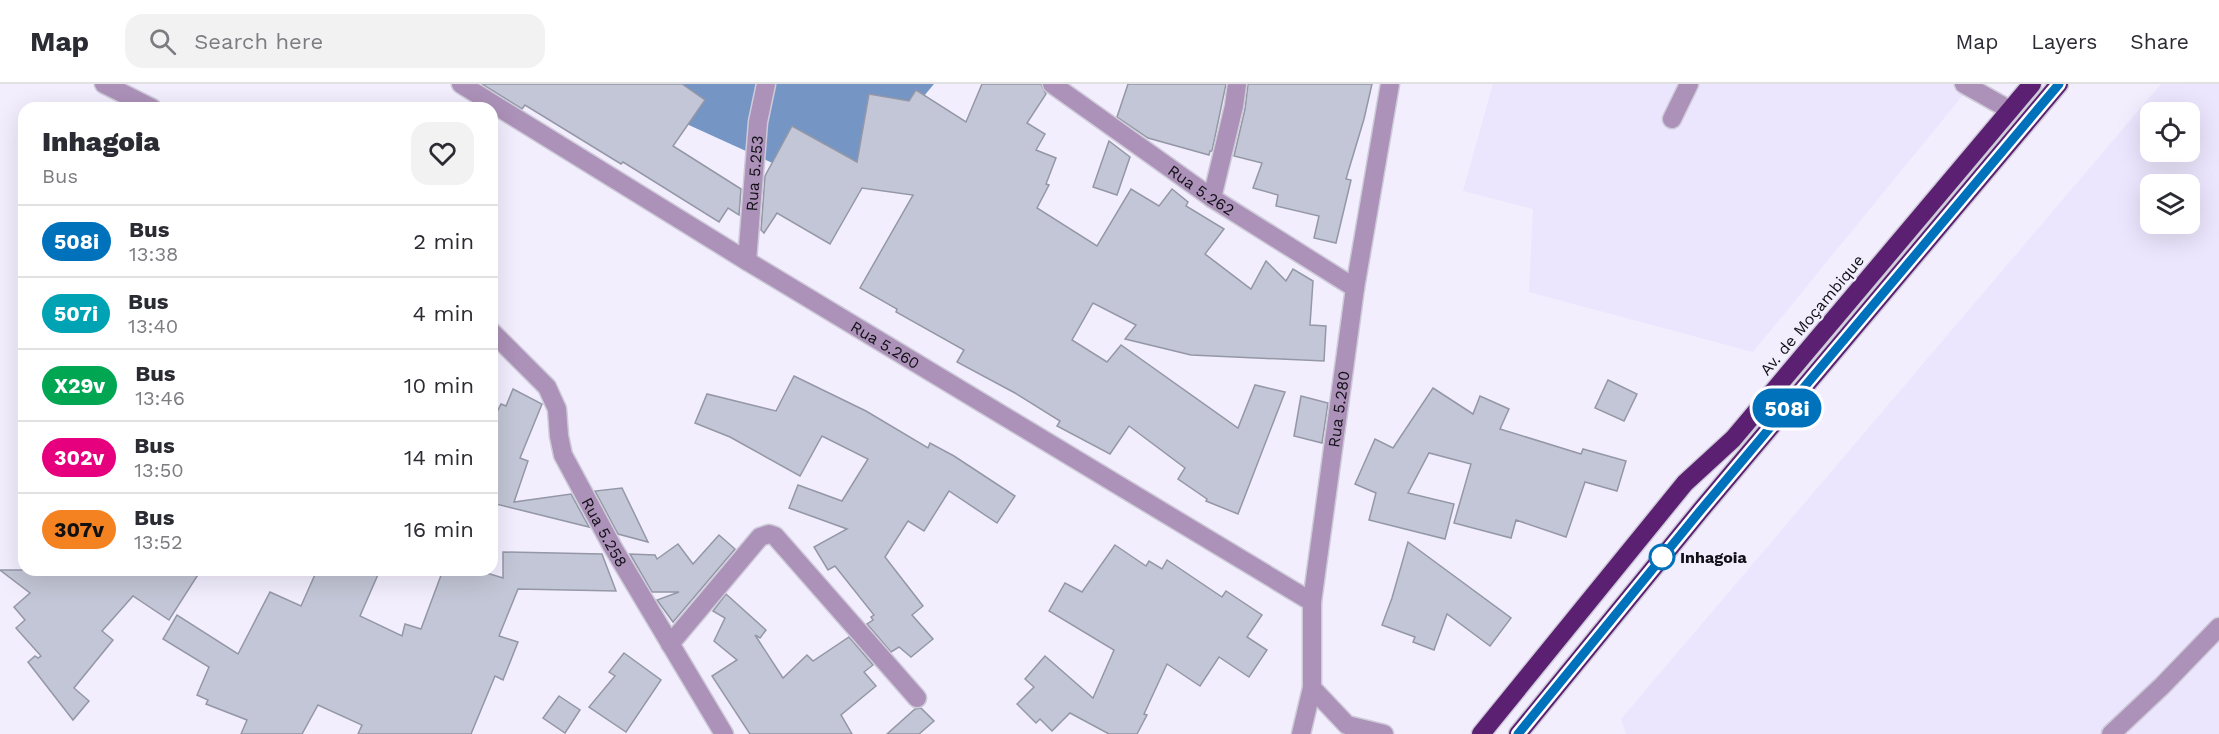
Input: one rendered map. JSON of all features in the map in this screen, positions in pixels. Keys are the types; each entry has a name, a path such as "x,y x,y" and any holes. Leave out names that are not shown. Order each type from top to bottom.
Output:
{"highway":[{"name":"Av. de Moçambique","path":"1481,734 1685,483 1733,439 2032,84"},
{"path":"1518,734 1700,511 2059,84"}],"street":[{"path":"104,84 140,102"},
{"name":"Rua 5.260","path":"461,84 490,102"},
{"name":"Rua 5.253","path":"747,261 758,122 766,84"},
{"name":"Rua 5.262","path":"1052,84 1212,198 1355,288"},
{"path":"1212,198 1237,84"},
{"name":"Rua 5.280","path":"1301,734 1311,688 1312,602 1355,288 1390,84"},
{"path":"1672,119 1689,84"},
{"path":"1964,84 2010,110"},
{"name":"Rua 5.260","path":"498,107 747,261 1312,602"},
{"name":"Rua 5.258","path":"498,338 547,387 557,409 563,455 612,546 724,734"},
{"path":"670,644 759,537 769,534 775,536 917,698"},
{"path":"2111,734 2219,627"},
{"path":"1311,688 1347,725 1384,734"}],"shaded area":[{"path":"1493,84 1972,84 1753,352 1529,292 1533,209 1463,191"},
{"path":"2161,84 2219,84 2219,734 1626,734 1621,719 2140,109 2140,162 2200,162 2200,102 2146,102"}],"water":[{"path":"620,84 934,84 851,183 801,176 680,121"}],"building":[{"path":"482,84 682,84 705,100 673,146 741,189 739,215 728,208 719,222 623,162 621,164 525,105 522,109"},
{"path":"982,84 1041,84 1046,94 1027,123 1045,134 1036,150 1056,158 1046,184 1049,185 1037,208 1097,246 1131,189 1159,206 1172,189 1188,202 1186,206 1224,229 1205,254 1251,289 1266,261 1286,281 1293,269 1313,281 1310,325 1326,326 1324,361 1191,355 1125,339 1136,325 1093,303 1072,340 1107,362 1121,345 1238,428 1255,385 1285,392 1238,514 1206,501 1207,499 1178,479 1185,468 1129,426 1110,454 1057,426 1060,421 1015,393 957,362 964,350 896,312 897,309 860,288 913,195 862,188 830,244 777,213 764,233 761,230 765,176 792,126 857,162 869,94 909,101 916,90 966,122"},
{"path":"1128,84 1226,84 1212,151 1209,155 1148,138 1117,117"},
{"path":"1248,84 1372,84 1346,179 1351,180 1336,243 1314,238 1319,216 1276,206 1278,195 1253,188 1262,163 1234,156 1245,109"},
{"path":"1109,141 1130,157 1117,195 1093,187"},
{"path":"794,376 866,411 928,448 930,443 954,456 1015,496 997,523 949,491 924,531 908,521 885,557 923,606 912,615 933,639 911,657 899,647 891,652 867,624 873,620 871,617 874,615 835,566 828,570 814,547 847,529 789,508 798,485 842,501 868,459 822,436 800,476 730,437 695,423 707,394 776,411"},
{"path":"1608,380 1637,394 1624,421 1595,408"},
{"path":"1433,388 1473,414 1480,396 1509,409 1500,429 1581,454 1583,449 1626,461 1617,491 1585,482 1566,537 1516,520 1511,538 1454,523 1471,464 1429,453 1408,493 1454,504 1445,539 1369,520 1376,493 1355,484 1375,439 1393,448"},
{"path":"513,389 542,404 520,458 528,461 514,502 571,494 589,527 498,504 498,410 501,404 506,406"},
{"path":"1301,396 1328,403 1322,443 1294,436"},
{"path":"622,488 648,542 618,534 595,491"},
{"path":"719,535 735,549 673,622 657,600 679,592 652,592 630,554 655,555 657,559 678,544 693,564"},
{"path":"1408,542 1511,618 1490,646 1447,614 1434,650 1413,642 1415,637 1382,625"},
{"path":"1115,545 1146,566 1149,561 1162,569 1167,560 1222,597 1226,591 1262,615 1247,637 1267,650 1249,677 1219,657 1200,686 1167,664 1137,734 1109,734 1070,713 1052,731 1040,719 1036,723 1017,704 1034,687 1025,679 1045,656 1093,698 1114,650 1049,611 1065,583 1082,592"},
{"path":"503,552 602,554 616,591 518,589 499,636 518,642 503,680 495,676 471,734 358,734 362,725 318,705 302,734 241,734 247,720 206,704 208,700 197,695 209,667 163,639 177,615 238,654 270,592 301,606 314,576 377,576 360,616 402,636 405,624 421,629 441,576 503,578"},
{"path":"0,570 18,570 18,576 197,576 169,620 133,596 102,631 113,640 74,688 89,701 73,720 28,662 35,656 38,658 41,656 16,628 25,620 14,607 30,593"},
{"path":"726,594 766,630 760,638 755,635 783,678 807,655 813,661 849,637 873,665 864,672 876,686 841,715 852,734 750,734 712,676 737,660 714,641 725,618 713,611"},
{"path":"624,653 661,680 626,732 589,707 615,676 609,672"},
{"path":"559,696 580,710 565,733 543,718"},
{"path":"921,708 934,721 919,734 887,734 915,709"}],"bus line":[{"name":"508i","path":"1518,734 1700,511 2059,84"}],"place":[{"name":"Inhagoia","path":"1662,557"}]}
